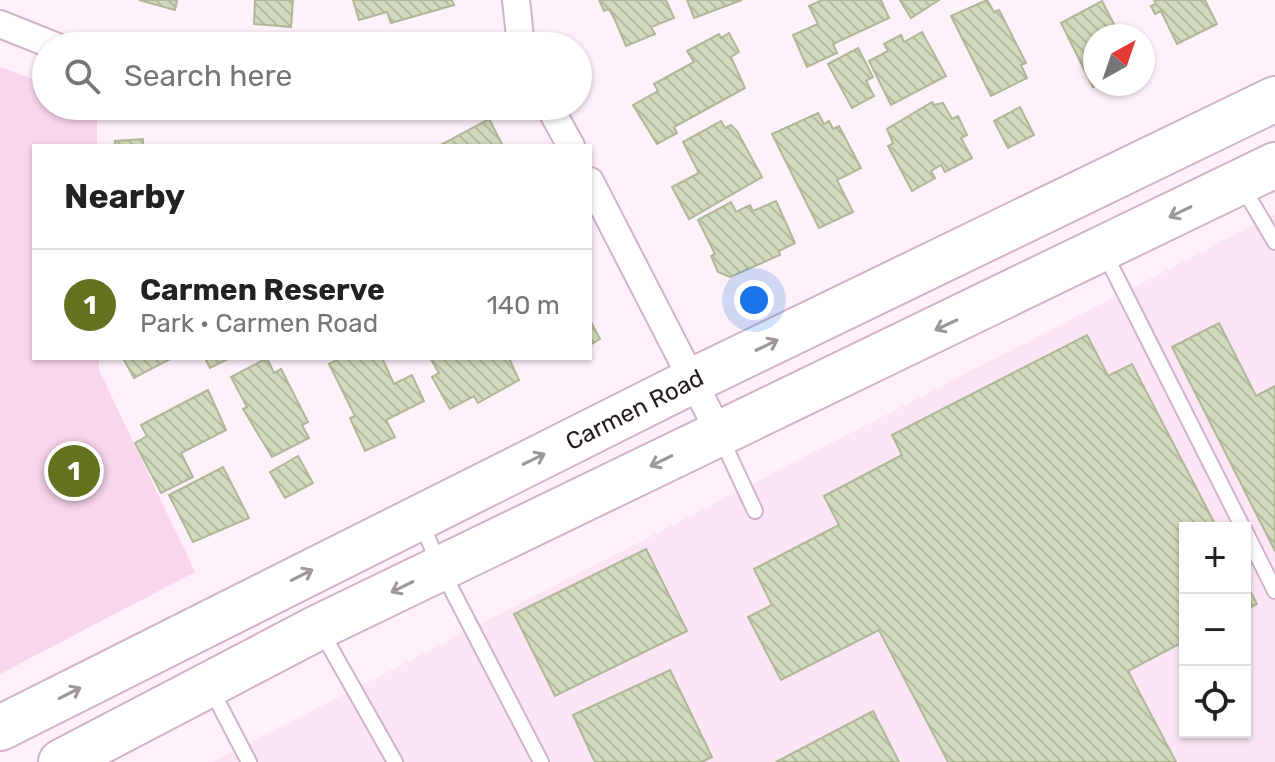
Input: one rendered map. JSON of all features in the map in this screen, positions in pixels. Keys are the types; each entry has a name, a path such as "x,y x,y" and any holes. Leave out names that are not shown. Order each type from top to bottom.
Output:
{"highway":[{"name":"Carmen Road","path":"0,728 694,380 1275,99"},
{"path":"61,762 319,627 1257,174"}],"street":[{"path":"516,0 519,32"},
{"path":"0,24 32,37"},
{"path":"557,120 570,144"},
{"path":"592,185 719,432"}],"lane":[{"path":"1257,174 1275,242"},
{"path":"1103,250 1240,522"},
{"path":"719,432 755,511"},
{"path":"419,516 441,569 541,762"},
{"path":"1251,544 1275,591"},
{"path":"319,627 395,762"},
{"path":"210,686 249,762"}],"shaded area":[{"path":"0,67 32,79 32,120 97,120 97,144 32,144 32,360 99,360 99,370 195,572 0,674"},
{"path":"1275,214 1275,762 213,762"}],"building":[{"path":"139,0 177,0 175,10"},
{"path":"255,0 293,0 291,27 254,24"},
{"path":"353,0 452,0 454,5 391,23 387,12 359,20"},
{"path":"599,0 666,0 674,18 651,27 655,34 626,46 609,9 604,11"},
{"path":"687,0 742,0 694,18"},
{"path":"822,0 881,0 889,18 833,44 837,53 807,67 793,35 818,24 809,6"},
{"path":"900,0 939,0 911,18"},
{"path":"987,0 994,12 999,10 1026,63 1021,65 1027,78 991,96 951,16"},
{"path":"1154,0 1205,0 1217,24 1177,44 1161,11 1155,14 1151,6 1156,4"},
{"path":"1102,1 1114,24 1083,24 1083,67 1061,23"},
{"path":"922,32 946,76 891,105 869,61 888,51 884,44 901,35 904,42"},
{"path":"729,33 739,52 731,57 745,88 674,127 677,133 657,144 633,105 658,91 654,84 694,62 687,51 719,34 721,38"},
{"path":"858,48 873,77 866,81 874,96 852,108 828,64"},
{"path":"932,102 934,105 943,103 952,119 958,116 967,135 961,138 972,158 945,172 941,165 931,171 935,178 912,191 888,146 893,143 887,129"},
{"path":"1020,107 1034,135 1008,148 994,121"},
{"path":"818,113 824,124 829,121 833,129 839,126 861,168 837,180 853,212 819,228 772,134"},
{"path":"490,120 502,144 443,144"},
{"path":"721,121 725,128 731,125 737,131 762,177 689,219 672,187 699,173 683,142"},
{"path":"143,139 143,144 115,144 115,141"},
{"path":"776,201 795,243 779,251 780,255 730,277 718,272 711,256 715,254 698,220 731,202 736,212 750,205 753,211"},
{"path":"1219,323 1256,396 1275,386 1275,551 1172,347"},
{"path":"592,324 600,339 592,344"},
{"path":"1087,335 1108,376 1132,364 1214,522 1179,522 1179,644 1128,671 1176,762 948,762 879,630 781,680 748,617 772,605 754,569 839,525 824,496 902,455 892,435"},
{"path":"124,360 168,360 134,378"},
{"path":"206,360 226,360 210,368"},
{"path":"263,360 268,360 274,373 281,369 308,422 302,425 309,438 272,457 243,409 247,407 231,377"},
{"path":"337,360 383,360 394,384 412,375 424,401 386,420 395,437 365,451 350,418 355,416 329,364"},
{"path":"431,360 510,360 519,380 478,403 474,396 450,409 432,377 439,373"},
{"path":"208,390 226,430 181,453 193,477 161,493 135,443 147,436 141,425"},
{"path":"298,456 313,483 285,498 270,472"},
{"path":"223,467 249,518 193,542 169,495"},
{"path":"646,549 687,631 555,696 514,614"},
{"path":"1251,592 1257,604 1251,607"},
{"path":"670,670 712,757 702,762 595,762 573,715"},
{"path":"873,711 899,762 776,762"}],"place":[{"name":"Carmen Reserve","path":"74,471"}]}
